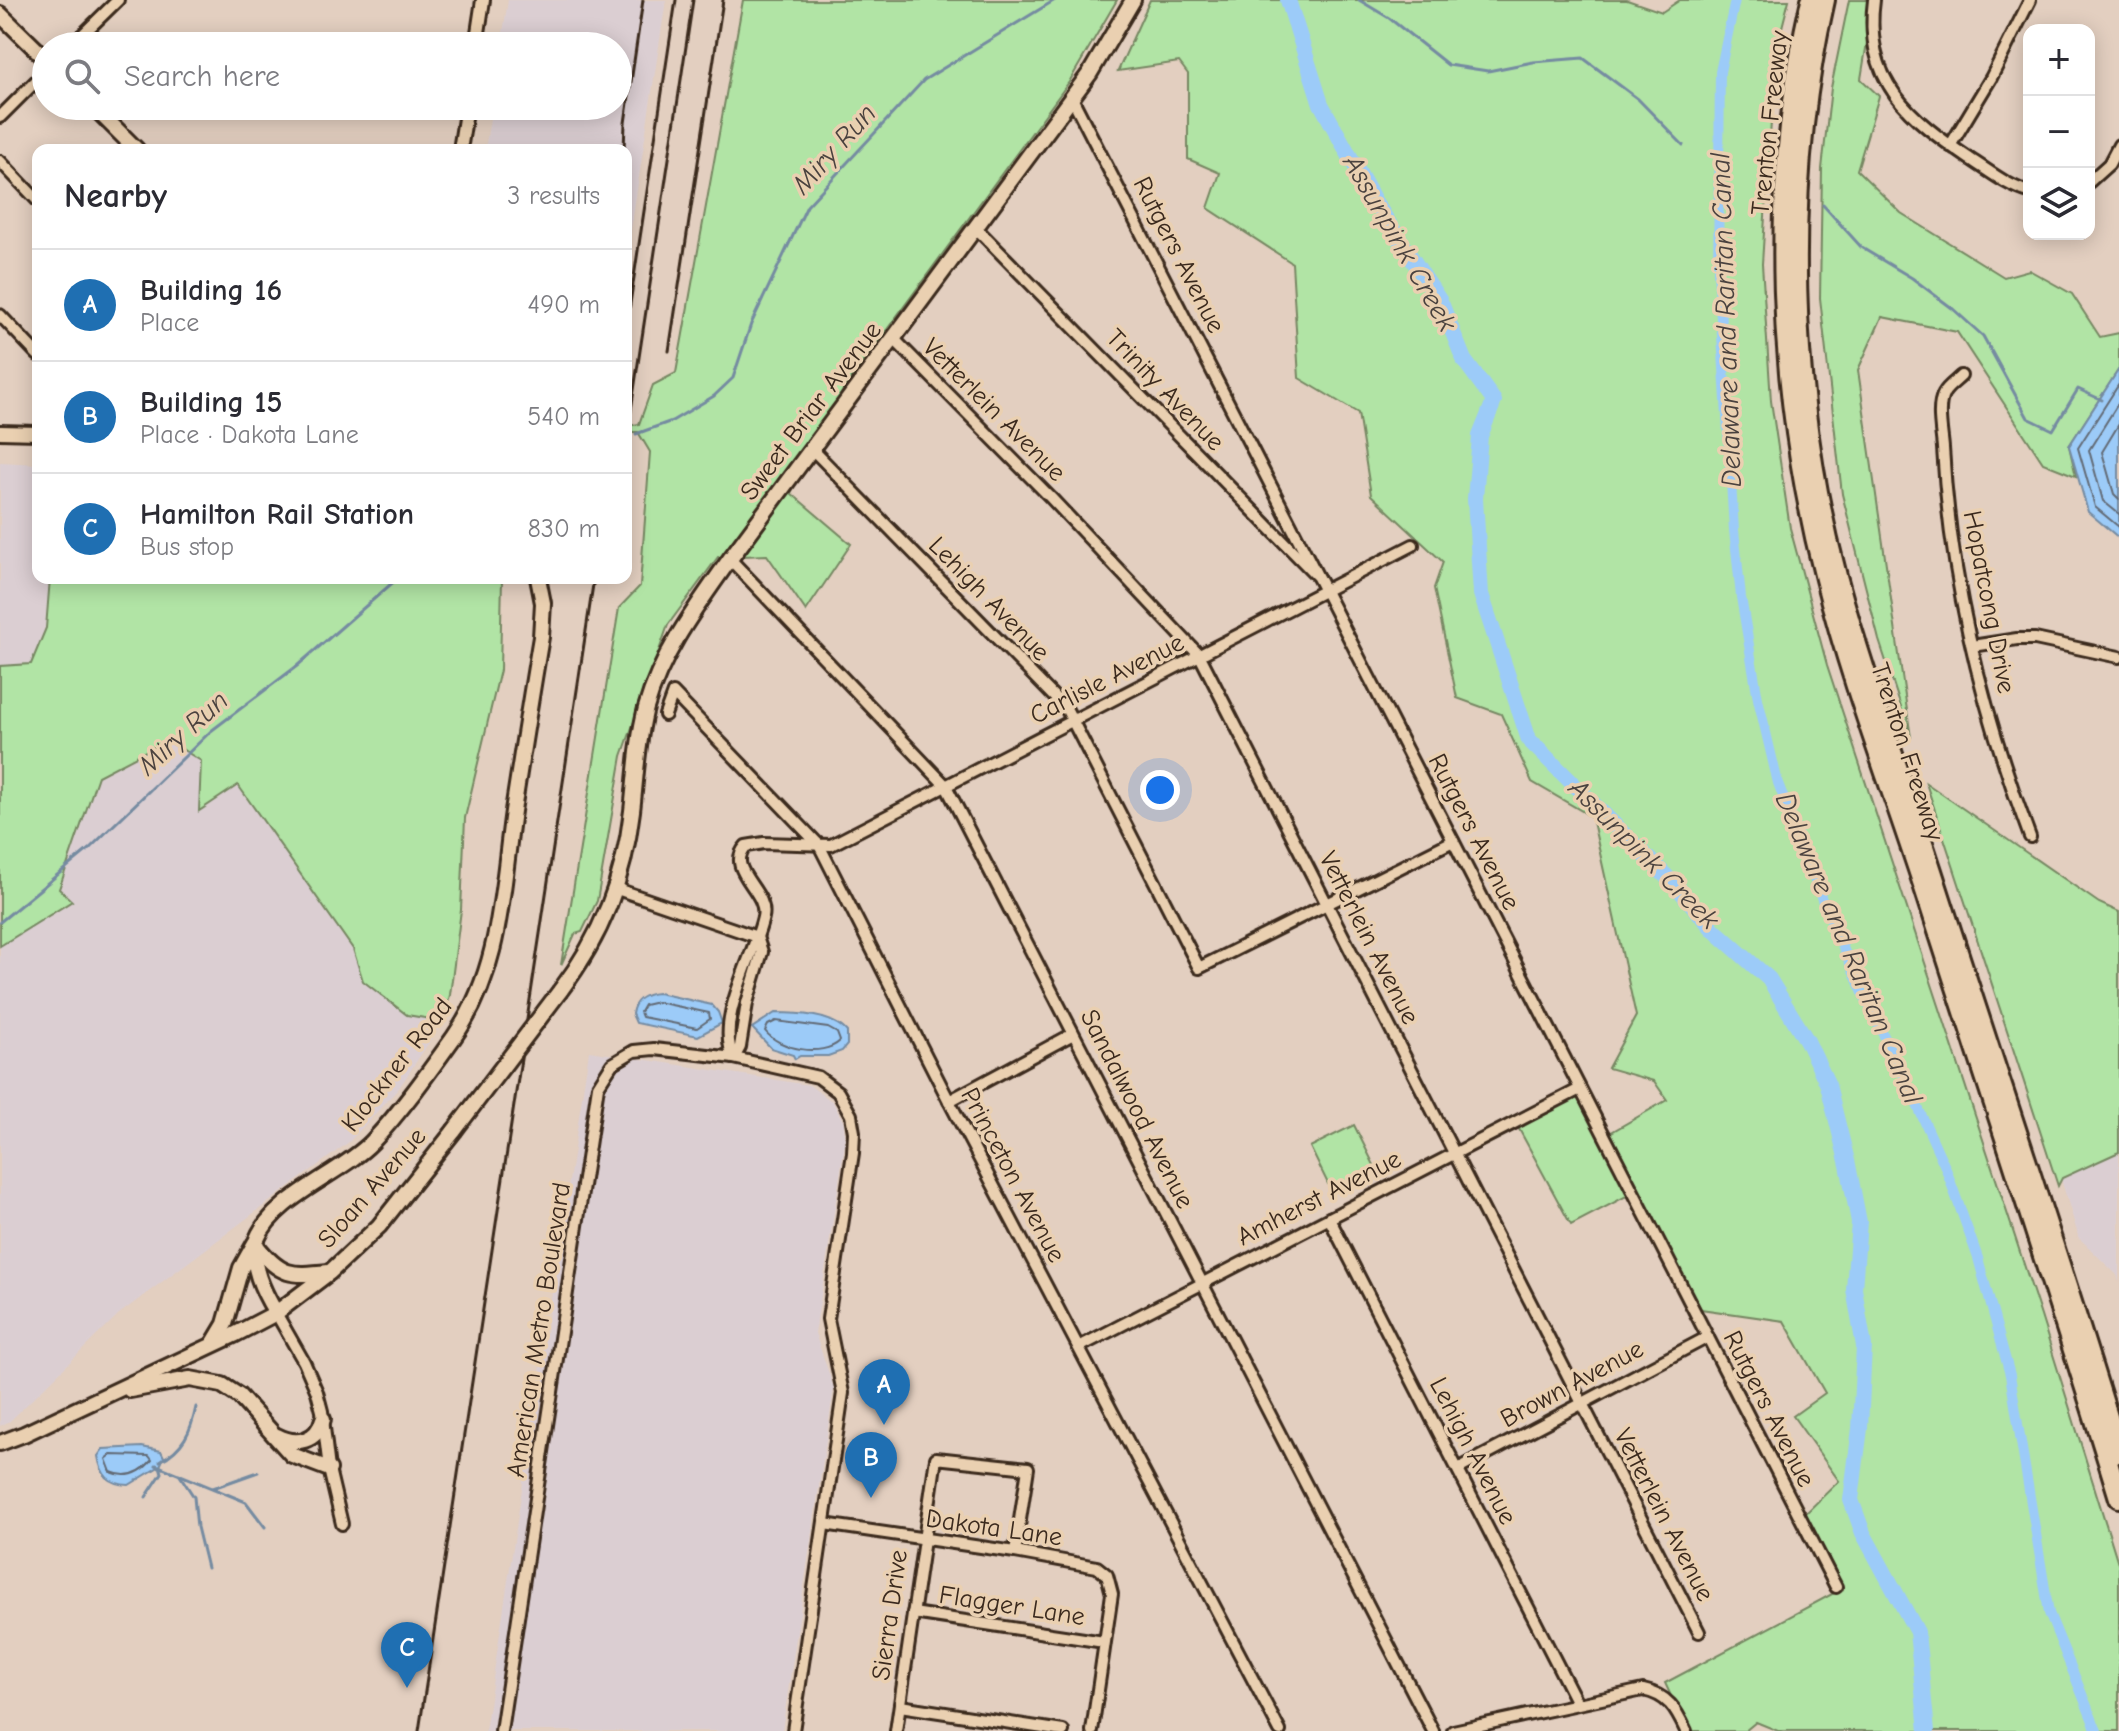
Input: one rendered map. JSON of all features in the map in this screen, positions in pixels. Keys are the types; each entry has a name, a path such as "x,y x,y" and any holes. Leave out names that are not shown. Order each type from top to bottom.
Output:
{"highway":[{"name":"Trenton Freeway","path":"1811,0 1792,111 1784,235 1789,369 1808,504 1825,580 1883,769 2071,1341 2119,1498"},
{"name":"Trenton Freeway","path":"1825,0 1805,114 1798,268 1805,400 1827,533 1895,765 2119,1453"}],"main road":[{"name":"Sweet Briar Avenue","path":"617,889 627,843 639,740 655,682 679,633 730,559 1072,98 1109,44 1133,0"},
{"path":"0,14 32,45"},
{"path":"107,120 131,144"},
{"name":"Klockner Road","path":"211,1346 227,1318 241,1268 279,1211 355,1156 379,1133 455,1036 480,992 494,942 541,637 539,584"},
{"name":"Sloan Avenue","path":"0,1443 107,1396 276,1313 330,1272 379,1226 570,979 593,943 617,889"},
{"path":"257,1242 272,1264 286,1273 330,1272"},
{"path":"257,1242 255,1257 260,1279 276,1313"},
{"path":"107,1396 176,1380 209,1381 239,1396 292,1455 329,1469"},
{"path":"270,1432 291,1442 305,1441 318,1431 323,1419"},
{"name":"Sloan Avenue","path":"0,1451 24,1434"}],"street":[{"path":"85,32 118,0"},
{"path":"478,32 483,0"},
{"path":"1874,0 1874,44 1885,79 1894,94 1915,120 2013,187 2023,190"},
{"path":"1950,146 1991,78 2030,0"},
{"path":"0,117 32,85"},
{"name":"Rutgers Avenue","path":"1072,98 1836,1587"},
{"path":"461,144 465,120"},
{"path":"2095,177 2109,164 2119,145"},
{"path":"0,161 32,195"},
{"name":"Trinity Avenue","path":"977,229 1324,586"},
{"path":"0,315 32,349"},
{"name":"Vetterlein Avenue","path":"895,340 1051,498 1200,656 1699,1632"},
{"name":"Hopatcong Drive","path":"1961,376 1943,394 1941,414 1952,542 1990,719 2030,837"},
{"path":"0,432 32,433"},
{"name":"Lehigh Avenue","path":"812,449 1067,710 1199,968 1327,904"},
{"name":"Carlisle Avenue","path":"819,845 831,845 1200,656 1324,586 1413,545"},
{"name":"Sandalwood Avenue","path":"730,559 946,786 1433,1731"},
{"path":"1972,646 2035,639 2119,657"},
{"name":"Princeton Avenue","path":"665,715 673,693 819,845 949,1101 1280,1731"},
{"path":"1327,904 1453,841"},
{"path":"734,1058 740,1047 747,1003 762,952 757,937 763,917 763,904 742,870 739,857 742,850 752,843 819,845"},
{"path":"617,889 757,937"},
{"path":"949,1101 1073,1034"},
{"name":"American Metro Boulevard","path":"501,1731 598,1086 612,1064 634,1051 654,1049 734,1058 809,1074 821,1079 843,1099 853,1123 853,1153 828,1315 843,1388 793,1731"},
{"name":"Amherst Avenue","path":"1079,1347 1580,1089"},
{"name":"Lehigh Avenue","path":"1329,1218 1577,1703"},
{"path":"276,1313 309,1372 323,1419 329,1469 342,1524"},
{"name":"Brown Avenue","path":"1458,1469 1708,1337"},
{"name":"Sierra Drive","path":"896,1731 936,1458 1028,1468 1015,1552"},
{"name":"Dakota Lane","path":"824,1524 1097,1567 1107,1575 1112,1594 1104,1642"},
{"name":"Flagger Lane","path":"913,1613 1104,1642"},
{"path":"1092,1731 1104,1642"},
{"path":"1453,1731 1643,1690 1662,1695 1677,1710 1686,1731"},
{"path":"900,1706 1063,1731"}],"shaded area":[{"path":"508,0 666,0 632,223 632,144 486,144 490,120 632,120 632,32 503,32"},
{"path":"0,462 32,464 32,584 50,584 46,628 31,664 0,666"},
{"path":"167,740 238,784 353,950 363,981 407,1015 443,1021 399,1088 349,1142 119,1314 10,1421 0,1426 0,946 71,901 58,889 98,776"},
{"path":"589,1051 809,1085 833,1102 844,1123 845,1144 815,1333 834,1388 782,1731 485,1731"},
{"path":"2119,1152 2119,1282 2117,1275 2079,1238 2061,1179"}],"green space":[{"path":"743,0 1117,0 1069,82 844,388 791,493 851,544 806,611 767,555 718,557 668,625 622,756 597,901 582,932 575,934 561,965 619,608 640,586 650,452 638,432 632,432 632,425 639,424 653,385 676,373"},
{"path":"1150,0 1627,0 1662,12 1680,0 1789,0 1774,74 1762,264 1771,401 1790,528 1827,665 2041,1316 2119,1566 2119,1731 1778,1731 1756,1722 1745,1731 1687,1731 1665,1683 1836,1592 1805,1514 1839,1481 1793,1416 1825,1393 1784,1321 1694,1308 1634,1192 1571,1225 1513,1118 1579,1084 1606,1135 1667,1100 1654,1081 1608,1068 1636,1016 1592,817 1532,782 1501,714 1457,698 1434,588 1443,562 1371,495 1358,413 1299,378 1292,263 1208,208 1220,173 1188,159 1188,74 1179,62 1118,71"},
{"path":"1849,0 1874,0 1861,79 1879,96 1857,170 1901,213 2004,277 2029,270 2072,294 2100,337 2119,333 2119,369 2069,446 2076,476 2043,463 1957,332 1882,317 1858,370 1911,738 1879,640 1842,494 1820,298 1822,169 1831,88"},
{"path":"50,584 502,584 500,670 465,818 461,910 450,995 443,1021 407,1015 363,981 353,949 238,785 199,811 201,761 167,740 98,776 59,889 72,901 0,946 0,666 31,664 46,628"},
{"path":"1926,783 2099,903 2119,912 2119,1152 2062,1178 2058,1186"},
{"path":"1354,1125 1376,1169 1332,1192 1310,1147"}],"water":[{"path":"2119,369 2119,538 2088,512 2069,446"},
{"path":"658,993 712,1005 722,1023 698,1036 636,1023 632,1014 637,1001"},
{"path":"775,1013 793,1013 832,1021 847,1032 847,1045 842,1051 828,1056 800,1056 795,1059 793,1055 771,1048 752,1028"},
{"path":"142,1447 161,1451 164,1457 160,1466 129,1485 111,1481 104,1474 98,1456 103,1449"}],"waterway":[{"name":"Miry Run","path":"636,434 672,421 714,396 733,378 751,324 807,206 924,80 1055,0"},
{"name":"Assunpink Creek","path":"1288,0 1321,104 1375,202 1441,303 1464,360 1494,401 1480,436 1475,499 1481,594 1529,740 1678,888 1713,929 1769,979 1807,1041 1828,1085 1859,1222 1854,1289 1864,1346 1860,1428 1851,1500 1863,1533 1917,1632 1927,1731"},
{"path":"1359,0 1389,18 1448,65 1488,71 1533,62 1583,58 1638,99 1683,145"},
{"name":"Delaware and Raritan Canal","path":"1735,0 1720,72 1718,271 1734,530 1741,597 1758,699 1778,783 1823,902 1946,1169 1978,1258 2010,1375 2049,1613 2097,1731"},
{"path":"1823,205 1862,248 1912,278 1983,336 2028,418 2053,430 2078,389 2102,400"},
{"name":"Miry Run","path":"0,922 89,849 211,731 297,666 391,584"},
{"path":"160,1461 175,1451 185,1439 196,1407"},
{"path":"156,1465 246,1502 265,1527"},
{"path":"146,1497 162,1473 160,1466"},
{"path":"213,1488 258,1472"},
{"path":"179,1474 194,1497 197,1527 207,1568"}],"railway":[{"path":"632,75 643,0"},
{"path":"632,290 676,0"},
{"path":"632,403 693,0"},
{"path":"669,351 723,0"},
{"path":"624,144 625,120"},
{"path":"419,1731 593,584"}],"place":[{"name":"Building 16","path":"884,1425"},
{"name":"Building 15","path":"871,1498"},
{"name":"Hamilton Rail Station","path":"407,1688"}]}
